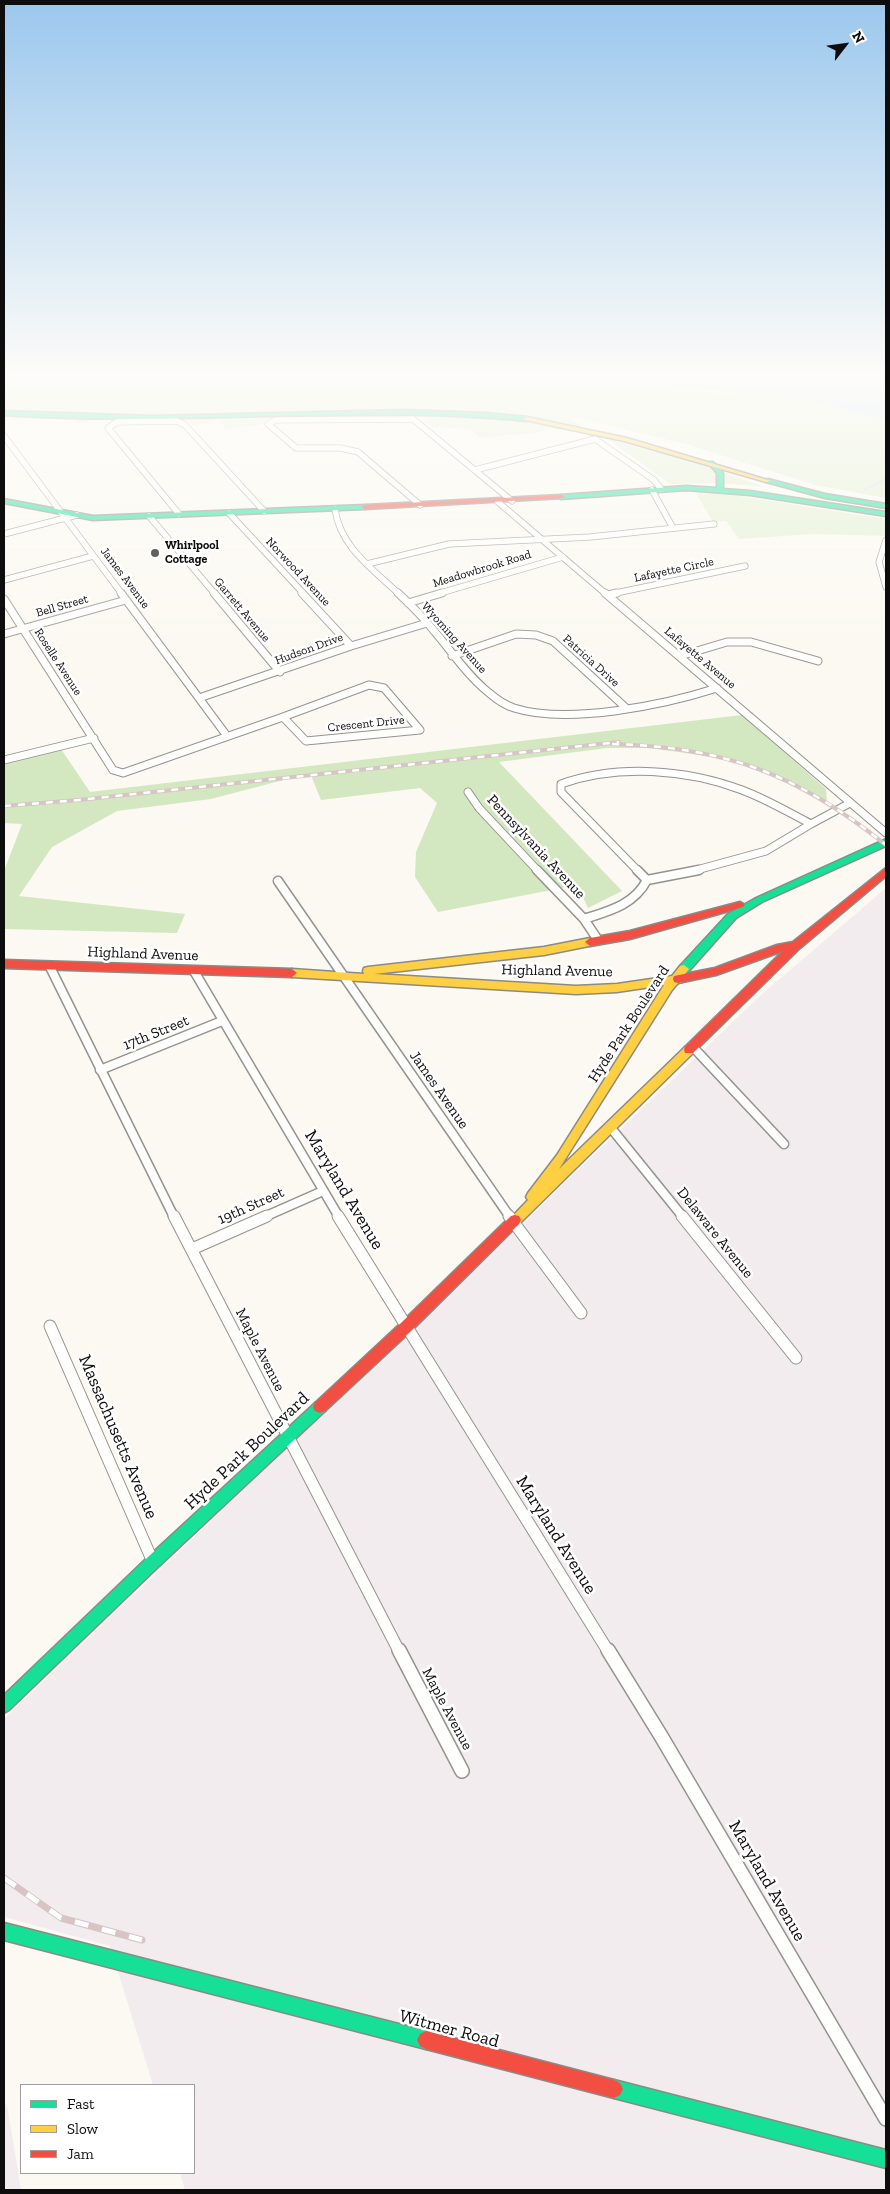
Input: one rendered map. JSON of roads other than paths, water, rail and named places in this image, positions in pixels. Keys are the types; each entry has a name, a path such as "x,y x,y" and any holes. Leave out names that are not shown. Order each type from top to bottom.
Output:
{"main road":[{"path":"751,475 789,487"},
{"path":"720,490 720,476 886,506"},
{"path":"4,501 62,515 78,515 93,518 498,502 657,490 720,490 886,514"},
{"name":"Hyde Park Boulevard","path":"514,1223 561,1158 646,1020 674,980 716,930 732,916 759,900 886,842"},
{"name":"Hyde Park Boulevard","path":"4,1705 153,1562 406,1327 796,945 886,871"},
{"name":"Highland Avenue","path":"342,974 506,956 598,940 679,923 759,900"},
{"name":"Highland Avenue","path":"4,964 50,967 342,974 453,984 576,990 617,988 674,980 716,971 749,961 781,948 796,945"},
{"name":"Witmer Road","path":"4,1931 886,2160"}],"street":[{"name":"James Avenue","path":"33,475 227,736"},
{"path":"147,475 179,514"},
{"path":"231,475 264,511"},
{"path":"385,475 420,505"},
{"path":"481,475 512,501"},
{"path":"648,475 654,480 674,528"},
{"name":"Lafayette Avenue","path":"498,502 886,832"},
{"name":"Wyoming Avenue","path":"335,509 337,524 345,541 427,623 452,656 492,695 511,707 533,713 558,714 678,700 717,688"},
{"name":"Norwood Avenue","path":"229,513 351,646"},
{"path":"4,534 62,515"},
{"name":"Garrett Avenue","path":"149,516 280,672"},
{"path":"367,564 434,547 543,540 714,524"},
{"path":"886,540 879,562 886,587"},
{"path":"4,580 93,556"},
{"name":"Meadowbrook Road","path":"408,603 563,557"},
{"name":"Lafayette Circle","path":"608,595 745,566"},
{"name":"Roselle Avenue","path":"4,599 94,738"},
{"name":"Bell Street","path":"4,634 126,600"},
{"name":"Hudson Drive","path":"199,698 280,672 351,646 427,623"},
{"name":"Patricia Drive","path":"452,656 516,634 536,635 553,641 625,707"},
{"path":"680,656 727,642 751,642 818,662"},
{"name":"Crescent Drive","path":"94,738 113,770 122,773 369,685 384,688 420,730 306,741 283,717"},
{"path":"4,760 94,738"},
{"path":"647,880 561,792 561,784 578,777 668,773 732,786 811,824"},
{"name":"Pennsylvania Avenue","path":"468,792 479,808 584,920 598,940"},
{"path":"647,880 717,866 766,851 850,803"},
{"path":"584,920 640,895 647,880"},
{"name":"James Avenue","path":"278,881 514,1223 581,1313"},
{"name":"Maple Avenue","path":"50,967 100,1070 288,1438 462,1771"},
{"name":"Maryland Avenue","path":"194,971 323,1191 406,1327 661,1736 886,2119"},
{"name":"17th Street","path":"100,1070 222,1020"},
{"path":"692,1046 784,1144"},
{"name":"Delaware Avenue","path":"611,1128 796,1358"},
{"name":"19th Street","path":"192,1249 323,1191"},
{"name":"Massachusetts Avenue","path":"50,1326 153,1562"}],"waterway":[{"path":"865,490 886,478"}],"railway":[{"path":"4,806 79,800 619,742"},
{"path":"612,744 653,746 690,751 758,769 822,800 886,845"},
{"path":"4,1878 61,1918 142,1940"}],"place":[{"name":"Whirlpool Cottage","path":"155,553"}]}
